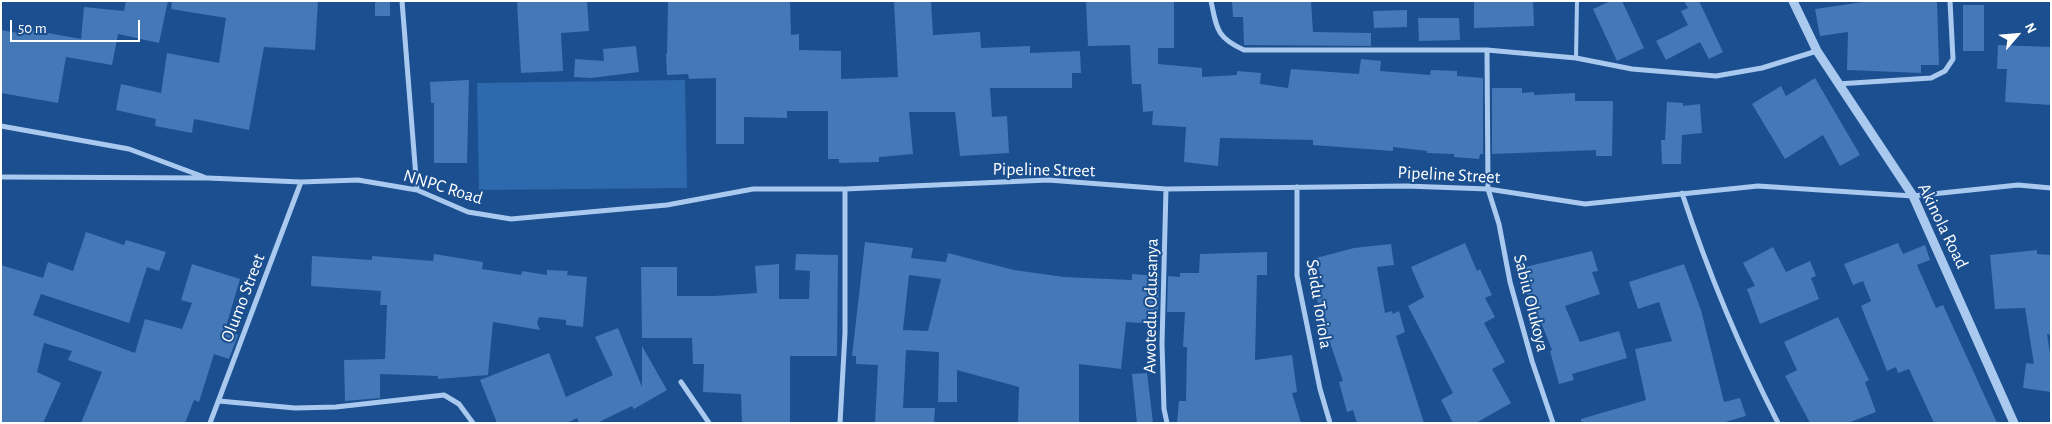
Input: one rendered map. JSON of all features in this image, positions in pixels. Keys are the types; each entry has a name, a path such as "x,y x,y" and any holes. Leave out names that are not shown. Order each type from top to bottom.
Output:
{"street":[{"path":"402,1 417,190"},
{"path":"1212,1 1218,30 1230,43 1244,50 1487,50 1576,58 1632,69 1716,76 1762,68 1817,51"},
{"name":"Akinola Road","path":"1794,1 1817,51 1837,84 1913,196 2014,423"},
{"path":"1837,84 1931,78 1945,71 1953,59 1950,1"},
{"name":"Sabiu Olukoya","path":"1487,50 1488,189 1499,224 1512,291 1532,361 1553,423"},
{"path":"1,126 130,149 208,178"},
{"name":"NNPC Road","path":"1,177 208,178 301,182 358,180 417,190 468,212 511,220 667,205 753,189 845,189"},
{"name":"Pipeline Street","path":"845,189 1048,180 1166,188 1406,186 1488,189 1586,204 1758,186 1913,196 2018,185 2051,188"},
{"name":"Olumo Street","path":"210,423 301,182"},
{"name":"Seidu Toriola","path":"1297,187 1297,276 1320,389 1330,423"},
{"name":"Awotedu Odusanya","path":"1166,188 1162,344 1164,409 1167,423"},
{"path":"840,423 845,333 845,189"},
{"path":"1682,194 1704,259 1763,394 1778,423"},
{"path":"681,382 709,423"},
{"path":"218,401 295,408 336,407 444,395 459,404 473,423"}],"lane":[{"path":"1576,58 1577,1"}],"shaded area":[{"path":"685,80 687,188 479,190 477,83"}],"building":[{"path":"126,1 168,1 159,43 118,34 112,65 66,57 58,103 1,93 1,30 30,35 31,30 81,39 84,7 124,11"},
{"path":"172,1 318,1 315,50 264,47 249,130 194,119 192,133 155,126 156,119 116,110 121,84 161,93 167,53 219,63 226,18 171,9"},
{"path":"375,1 390,1 390,16 375,16"},
{"path":"517,1 587,1 589,31 561,33 563,71 521,73"},
{"path":"668,1 790,1 791,35 799,34 799,50 841,51 841,79 898,77 894,2 908,1 931,1 933,35 980,32 981,48 1030,46 1030,53 1080,51 1081,73 1072,73 1072,88 990,88 992,117 1007,116 1009,153 960,156 955,112 909,112 913,154 879,157 879,162 839,163 839,159 828,159 828,111 787,111 787,118 744,117 744,144 716,144 716,78 689,79 688,74 667,75"},
{"path":"1086,1 1174,1 1174,48 1158,48 1158,64 1202,68 1202,77 1237,75 1237,71 1261,73 1260,84 1288,88 1291,69 1359,74 1361,59 1381,61 1380,71 1430,75 1431,70 1457,71 1457,76 1483,78 1483,154 1480,154 1479,159 1393,147 1393,151 1313,145 1313,140 1220,138 1218,166 1184,162 1186,127 1152,125 1153,111 1143,112 1141,84 1132,84 1130,45 1088,46"},
{"path":"1232,1 1311,1 1313,32 1371,33 1371,46 1244,45 1243,17 1233,17"},
{"path":"1474,1 1533,1 1534,26 1474,28"},
{"path":"1611,1 1622,1 1644,48 1617,61 1593,9"},
{"path":"1684,1 1699,1 1723,52 1709,59 1700,42 1666,60 1656,41 1688,25 1681,11 1688,8"},
{"path":"1937,1 1939,65 1921,65 1921,73 1847,70 1848,32 1820,36 1815,9 1863,2"},
{"path":"1963,5 1984,5 1984,51 1963,51"},
{"path":"1407,10 1407,27 1374,28 1373,11"},
{"path":"1418,18 1459,18 1460,40 1419,41"},
{"path":"1998,45 2051,47 2051,105 2005,102 2007,69 1997,69"},
{"path":"636,46 639,72 591,78 574,77 575,59 604,61 603,49"},
{"path":"1815,78 1860,155 1840,166 1823,135 1785,159 1752,104 1781,86 1786,96"},
{"path":"469,80 467,163 434,163 434,103 431,103 430,82"},
{"path":"1492,88 1522,88 1522,93 1534,92 1534,95 1575,93 1575,101 1613,101 1612,156 1596,156 1596,150 1492,154"},
{"path":"1667,102 1683,103 1683,106 1700,104 1702,133 1682,135 1681,164 1662,164 1661,140 1665,140"},
{"path":"86,232 124,245 126,240 166,252 159,271 147,267 129,323 41,294 33,315 135,353 145,319 182,329 192,303 181,300 192,264 240,279 225,330 238,335 229,359 214,354 199,402 194,400 185,423 81,423 102,372 68,360 72,351 44,343 37,372 61,383 43,423 1,423 1,265 43,278 48,262 73,271"},
{"path":"865,242 913,248 911,258 946,262 948,253 1014,270 1064,277 1132,280 1132,274 1159,276 1158,312 1156,312 1155,324 1126,322 1121,369 1079,364 1079,423 1018,423 1019,387 957,370 957,402 938,402 939,352 906,350 903,408 935,408 934,423 875,423 878,365 856,364 856,356 852,356","holes":["909,275 941,279 928,331 903,330"]},
{"path":"1465,243 1477,271 1480,269 1492,295 1485,298 1495,317 1484,323 1505,362 1492,369 1511,403 1476,423 1453,423 1441,400 1453,393 1408,306 1424,297 1411,267"},
{"path":"1898,243 1903,254 1925,245 1930,260 1917,265 1936,308 1943,305 1997,423 1934,423 1909,369 1898,373 1896,367 1887,371 1861,306 1871,301 1863,281 1853,285 1844,264"},
{"path":"1391,244 1394,265 1377,267 1385,313 1392,311 1393,314 1399,311 1405,332 1396,336 1424,423 1357,423 1353,410 1347,412 1339,382 1343,381 1319,310 1315,286 1323,285 1316,258 1354,248"},
{"path":"1773,247 1786,272 1810,261 1816,276 1811,278 1819,299 1760,324 1747,289 1755,286 1743,263"},
{"path":"2037,250 2037,254 2051,255 2051,335 2047,334 2051,361 2051,392 2023,388 2026,363 2034,364 2025,308 1995,309 1990,255"},
{"path":"1592,251 1598,271 1592,272 1600,294 1565,306 1580,342 1619,331 1627,358 1572,374 1574,380 1559,384 1550,351 1552,350 1538,315 1535,316 1525,289 1521,268"},
{"path":"1267,252 1267,275 1257,275 1255,360 1292,355 1297,392 1292,393 1301,423 1177,423 1179,401 1186,401 1187,347 1183,347 1185,312 1167,312 1168,276 1180,277 1180,273 1199,273 1200,254"},
{"path":"434,254 483,262 482,269 521,275 522,271 547,275 547,270 568,271 567,275 587,277 583,327 566,325 566,320 539,317 537,323 540,330 493,322 488,375 438,379 438,376 380,374 380,398 345,401 344,360 385,359 387,305 380,305 381,291 311,286 312,256 372,260 372,256 433,261"},
{"path":"796,254 838,255 837,356 790,356 790,423 742,423 741,394 703,392 704,364 693,364 692,338 642,338 641,267 677,267 677,296 714,296 757,293 755,266 779,264 779,299 809,299 810,271 795,270"},
{"path":"1684,264 1701,310 1724,402 1740,398 1746,416 1722,423 1581,423 1581,419 1646,400 1635,349 1672,341 1659,302 1638,309 1629,282"},
{"path":"1838,317 1869,380 1865,382 1876,412 1848,423 1810,423 1785,376 1797,370 1784,342"},
{"path":"618,328 642,387 642,346 667,390 634,409 632,406 597,423 579,423 577,418 567,423 497,423 480,380 549,353 566,397 613,375 595,337"},
{"path":"1147,373 1153,423 1137,423 1132,374"}]}
